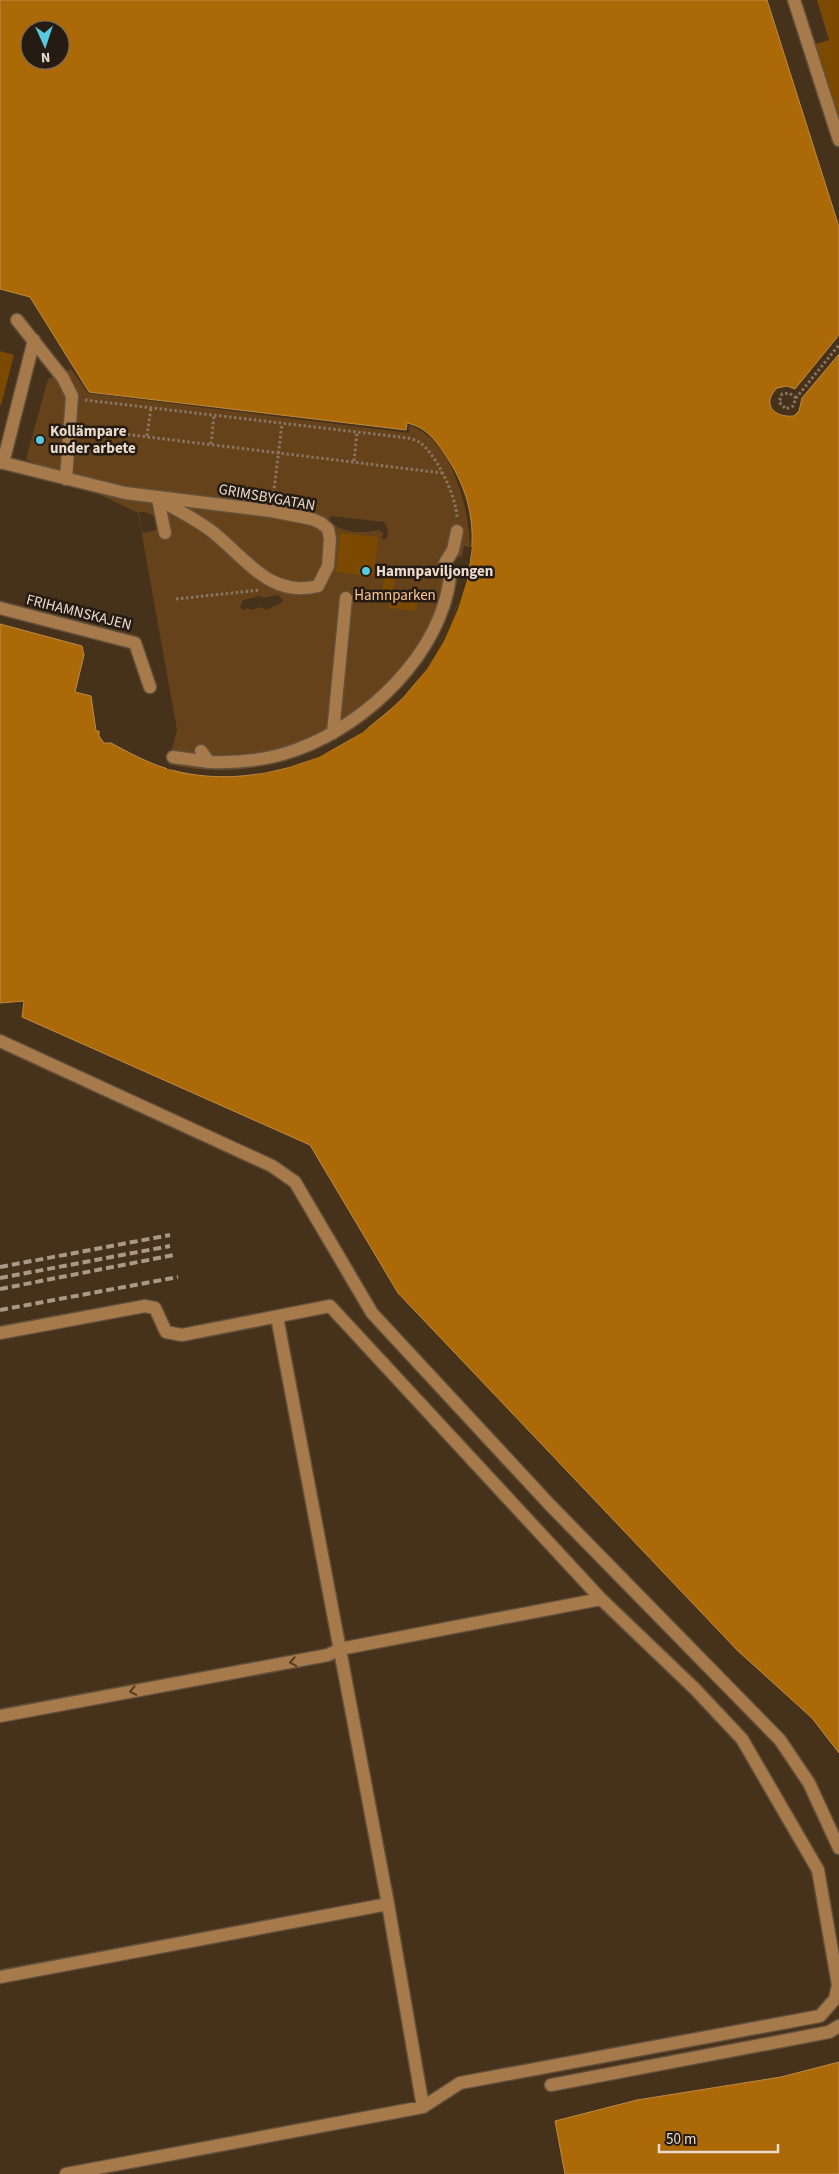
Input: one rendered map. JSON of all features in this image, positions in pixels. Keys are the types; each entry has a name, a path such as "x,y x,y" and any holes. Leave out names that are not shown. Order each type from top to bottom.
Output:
{"street":[{"path":"794,0 839,140"},
{"path":"16,320 63,378 72,396 66,479"},
{"path":"2,463 34,340"},
{"name":"GRIMSBYGATAN","path":"2,463 66,479 158,498 183,499 302,516 321,523 328,529 331,553 326,572 318,586 299,589 279,585 264,578 213,532 158,498"},
{"path":"158,498 165,533"},
{"path":"172,757 209,762 251,761 275,756 299,749 333,733 357,717 389,690 412,664 428,637 440,614 449,586 450,577 447,574 445,563 453,550 457,531"},
{"path":"333,733 346,598"},
{"name":"FRIHAMNSKAJEN","path":"0,608 134,643 150,687"},
{"path":"201,750 209,762"},
{"path":"0,1041 272,1166 295,1182 372,1313 550,1505 780,1740 809,1783 839,1848"},
{"path":"0,1333 145,1306 155,1308 166,1332 182,1335 330,1306 601,1599 694,1689 742,1739 818,1870 838,1985 836,1999 820,2016 460,2083 423,2106 66,2174"},
{"path":"277,1316 388,1904 423,2106"},
{"path":"0,1716 328,1655 340,1649 601,1599"},
{"path":"0,1977 388,1904"},
{"path":"551,2085 829,2032 839,2026"}],"path":[{"path":"796,398 789,393 782,394 779,402 786,409 793,406 796,398 839,345"},
{"path":"72,396 89,401 408,438 419,442 442,473 452,493 457,513 457,531"},
{"path":"147,436 151,408"},
{"path":"210,444 214,415"},
{"path":"271,512 282,424"},
{"path":"71,427 442,473"},
{"path":"354,461 357,432"},
{"path":"176,599 267,590"}],"green space":[{"name":"Hamnparken","path":"71,369 88,393 409,433 409,425 424,433 437,444 455,476 466,513 470,547 464,546 462,557 455,558 450,564 452,572 458,575 451,607 438,635 410,677 384,706 353,729 320,748 283,761 246,769 207,770 168,764 177,730 138,513 26,459 48,379","holes":["139,512 153,516 157,526 156,530 142,533","331,516 384,522 388,529 387,539 382,539 383,533 378,530 366,532 345,530 329,520","278,595 283,600 281,603 266,610 262,607 243,610 240,607 243,600 260,596 263,598"]}],"shaded area":[{"path":"0,0 767,0 839,227 839,335 795,389 787,386 777,388 772,394 770,404 772,409 781,415 794,416 799,411 802,398 839,354 839,1753 812,1718 738,1651 398,1293 310,1145 22,1017 24,1001 0,1003 0,624 82,646 84,655 75,692 91,696 96,731 99,731 99,736 104,743 111,743 158,766 189,774 227,777 263,773 298,764 331,751 376,722 398,703 425,669 452,618 468,573 472,550 472,528 468,505 460,482 440,447 431,436 420,428 407,423 406,430 89,392 30,297 0,289"},
{"path":"839,2062 839,2174 565,2174 555,2121 637,2100 781,2077"}],"pier":[{"path":"470,547 472,547 467,580 458,609 444,641 427,669 404,696 363,732 319,757 263,773 219,776 167,769 167,766 219,773 263,771 289,765 319,754 362,730 402,695 424,667 441,640 456,608 468,568"}],"building":[{"path":"817,0 839,0 839,130 813,45 829,40"},
{"path":"0,351 14,355 1,405 0,405"},
{"name":"Hamnpaviljongen","path":"340,533 378,537 375,567 396,570 393,594 418,597 416,611 389,608 390,601 381,600 384,578 336,572"}],"railway":[{"path":"0,1267 170,1235"},
{"path":"0,1278 170,1246"},
{"path":"0,1289 174,1255"},
{"path":"0,1310 178,1277"}],"place":[{"name":"Kollämpare under arbete","path":"40,440"},
{"name":"Hamnpaviljongen","path":"366,571"}]}
